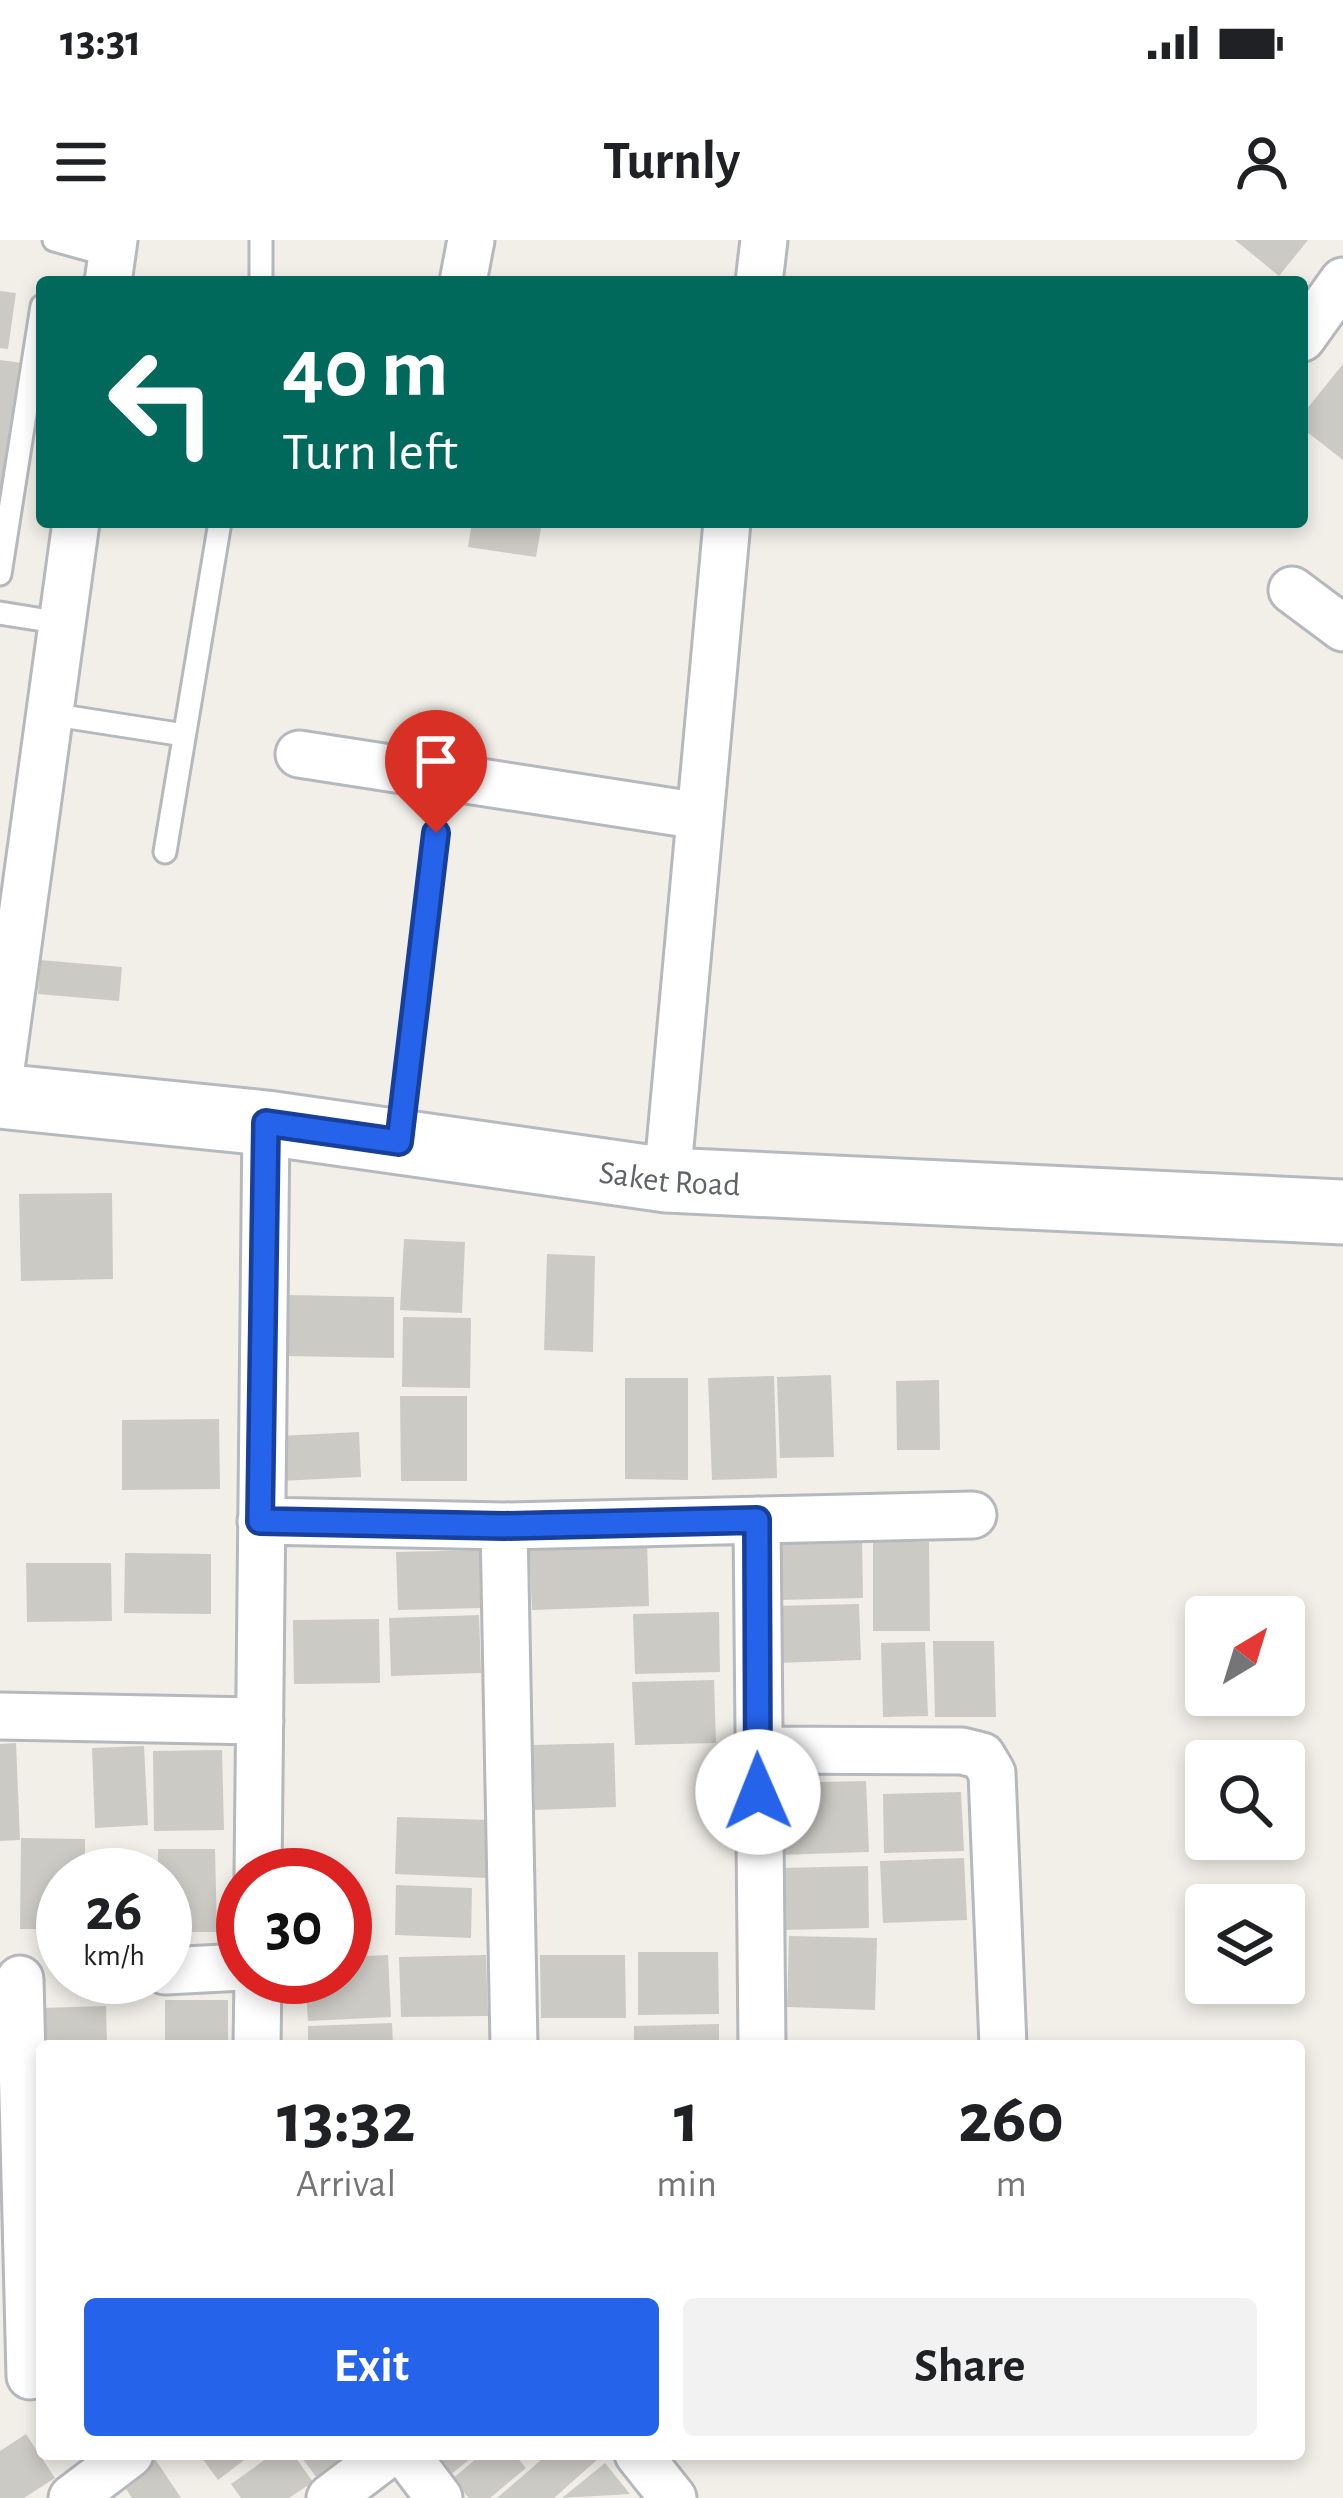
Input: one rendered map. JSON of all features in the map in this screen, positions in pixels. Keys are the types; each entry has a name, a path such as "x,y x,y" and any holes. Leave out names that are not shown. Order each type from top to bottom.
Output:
{"street":[{"path":"464,276 471,240"},
{"path":"760,276 764,240"},
{"path":"1308,330 1343,281"},
{"path":"0,1076 75,528"},
{"path":"668,1180 726,528"},
{"path":"1292,590 1343,628"},
{"path":"299,754 700,816"},
{"name":"Saket Road","path":"0,1096 266,1123 668,1180 1343,1212"},
{"path":"259,1848 266,1123"},
{"path":"260,1521 504,1526 973,1515"},
{"path":"757,1520 762,2040"},
{"path":"504,1526 514,2040"},
{"path":"0,1716 260,1721"},
{"path":"757,1750 962,1751 982,1756 992,1773 1003,2040"},
{"path":"24,2377 28,1979"},
{"path":"257,2040 258,2004"},
{"path":"72,2498 122,2460"},
{"path":"330,2498 380,2460"},
{"path":"411,2460 440,2498"},
{"path":"643,2460 673,2498"}],"lane":[{"path":"54,240 112,259"},
{"path":"260,276 261,240"},
{"path":"0,574 36,344"},
{"path":"166,852 219,528"},
{"path":"0,613 62,623"},
{"path":"49,714 184,735"},
{"path":"399,1142 436,833"}],"building":[{"path":"1235,240 1308,240 1279,276"},
{"path":"0,291 16,293 8,349 0,348"},
{"path":"0,360 22,363 3,486 0,486"},
{"path":"1343,364 1343,460 1308,433 1308,408"},
{"path":"471,528 541,528 536,557 468,547"},
{"path":"40,960 122,967 119,1001 38,994"},
{"path":"112,1193 113,1279 21,1281 19,1194"},
{"path":"404,1239 465,1242 462,1313 400,1310"},
{"path":"547,1254 595,1256 593,1352 544,1350"},
{"path":"286,1295 394,1297 394,1358 286,1356"},
{"path":"403,1317 471,1318 470,1388 402,1387"},
{"path":"831,1375 834,1457 780,1458 777,1377"},
{"path":"774,1376 777,1478 712,1480 708,1378"},
{"path":"625,1378 688,1378 688,1480 625,1479"},
{"path":"939,1380 940,1450 897,1450 896,1381"},
{"path":"400,1396 467,1396 467,1481 401,1481"},
{"path":"219,1419 220,1489 122,1490 122,1420"},
{"path":"359,1432 361,1477 280,1481 277,1436"},
{"path":"862,1540 863,1598 778,1600 776,1542"},
{"path":"647,1541 649,1606 532,1610 529,1544"},
{"path":"873,1542 929,1542 930,1631 873,1631"},
{"path":"483,1550 484,1608 398,1610 396,1552"},
{"path":"125,1553 211,1554 211,1614 124,1613"},
{"path":"26,1563 111,1563 112,1621 27,1622"},
{"path":"859,1604 861,1660 776,1663 773,1606"},
{"path":"719,1612 720,1672 635,1674 633,1614"},
{"path":"479,1615 481,1673 391,1676 389,1618"},
{"path":"379,1619 380,1683 294,1684 293,1620"},
{"path":"933,1641 994,1641 996,1717 935,1717"},
{"path":"925,1642 928,1716 883,1717 881,1643"},
{"path":"714,1680 716,1743 635,1745 632,1682"},
{"path":"16,1743 20,1840 0,1841 0,1744"},
{"path":"614,1743 616,1807 535,1810 533,1745"},
{"path":"144,1746 148,1825 95,1828 92,1748"},
{"path":"222,1750 224,1830 154,1831 153,1751"},
{"path":"866,1781 869,1852 779,1855 776,1783"},
{"path":"961,1792 964,1851 884,1853 883,1794"},
{"path":"397,1817 489,1820 487,1878 395,1874"},
{"path":"21,1838 85,1839 85,1848 36,1848 36,1929 20,1929"},
{"path":"192,1849 215,1849 216,1932 192,1932"},
{"path":"964,1858 967,1920 883,1923 880,1861"},
{"path":"868,1866 869,1928 783,1930 782,1868"},
{"path":"396,1885 472,1888 471,1938 395,1935"},
{"path":"789,1936 877,1938 875,2010 787,2007"},
{"path":"638,1952 718,1952 719,2014 638,2015"},
{"path":"388,1955 391,2017 308,2021 307,2004 372,2004 372,1956"},
{"path":"486,1955 488,2016 401,2017 399,1957"},
{"path":"540,1955 625,1955 626,2018 541,2018"},
{"path":"216,2000 216,2004 228,2004 228,2040 165,2040 165,2004"},
{"path":"106,2006 107,2040 42,2040 41,2008"},
{"path":"392,2023 393,2040 308,2040 308,2026"},
{"path":"719,2024 719,2040 634,2040 634,2026"},
{"path":"26,2434 36,2449 36,2460 43,2460 55,2478 24,2498 0,2498 0,2451"},
{"path":"156,2460 181,2498 132,2498 121,2481"},
{"path":"203,2460 244,2460 218,2480"},
{"path":"265,2460 297,2460 313,2482 289,2498 241,2498 231,2484"},
{"path":"304,2460 350,2460 320,2482"},
{"path":"436,2460 469,2460 449,2476"},
{"path":"475,2460 519,2460 526,2468 490,2498 469,2498 452,2479"},
{"path":"541,2460 597,2460 554,2498 497,2498"},
{"path":"605,2463 630,2494 562,2498"}],"route":[{"path":"436,833 399,1142 266,1123 260,1521 504,1526 757,1520 758,1792"}]}
